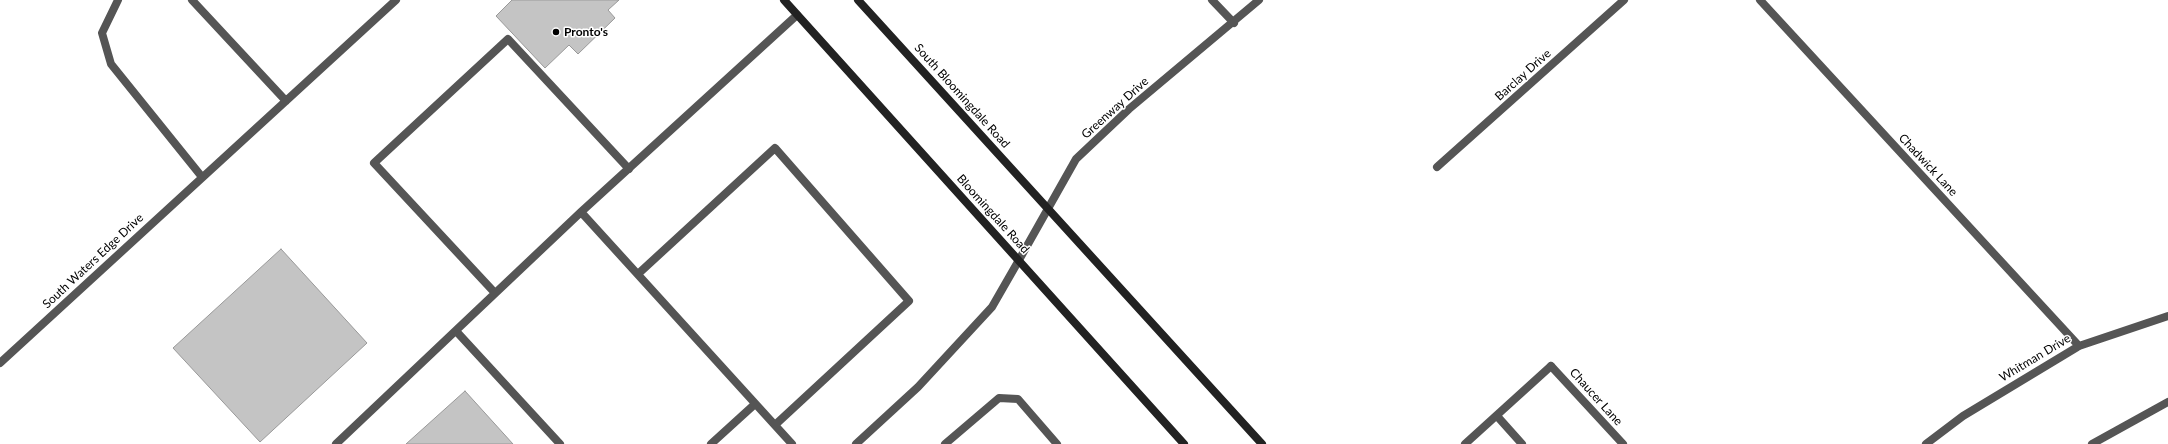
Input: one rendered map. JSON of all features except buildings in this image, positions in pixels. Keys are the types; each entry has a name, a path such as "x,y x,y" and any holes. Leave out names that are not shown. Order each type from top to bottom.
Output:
{"main road":[{"name":"Bloomingdale Road","path":"784,0 1184,444"},
{"name":"South Bloomingdale Road","path":"858,0 1048,208"},
{"path":"1048,208 1262,444"}],"street":[{"path":"118,0 102,33 111,64 202,177"},
{"path":"192,0 286,101"},
{"name":"South Waters Edge Drive","path":"0,362 396,0"},
{"path":"1212,0 1234,23"},
{"name":"Greenway Drive","path":"856,444 918,387 992,308 1076,159 1129,109 1234,23 1259,0"},
{"name":"Barclay Drive","path":"1437,167 1624,0"},
{"name":"Chadwick Lane","path":"1760,0 2079,346"},
{"path":"336,444 581,212 797,15"},
{"path":"495,293 374,163 508,39 629,169"},
{"path":"638,274 774,148 909,300 775,425"},
{"path":"581,212 792,444"},
{"name":"Whitman Drive","path":"1926,444 1962,416 2079,346 2168,316"},
{"path":"456,331 560,444"},
{"name":"Chaucer Lane","path":"1497,416 1552,366 1623,444"},
{"path":"945,444 999,398 1018,399 1057,444"},
{"path":"2092,444 2168,402"},
{"path":"711,444 755,404"},
{"path":"1465,444 1497,416 1522,444"}],"place":[{"name":"Pronto's","path":"556,32"}]}
